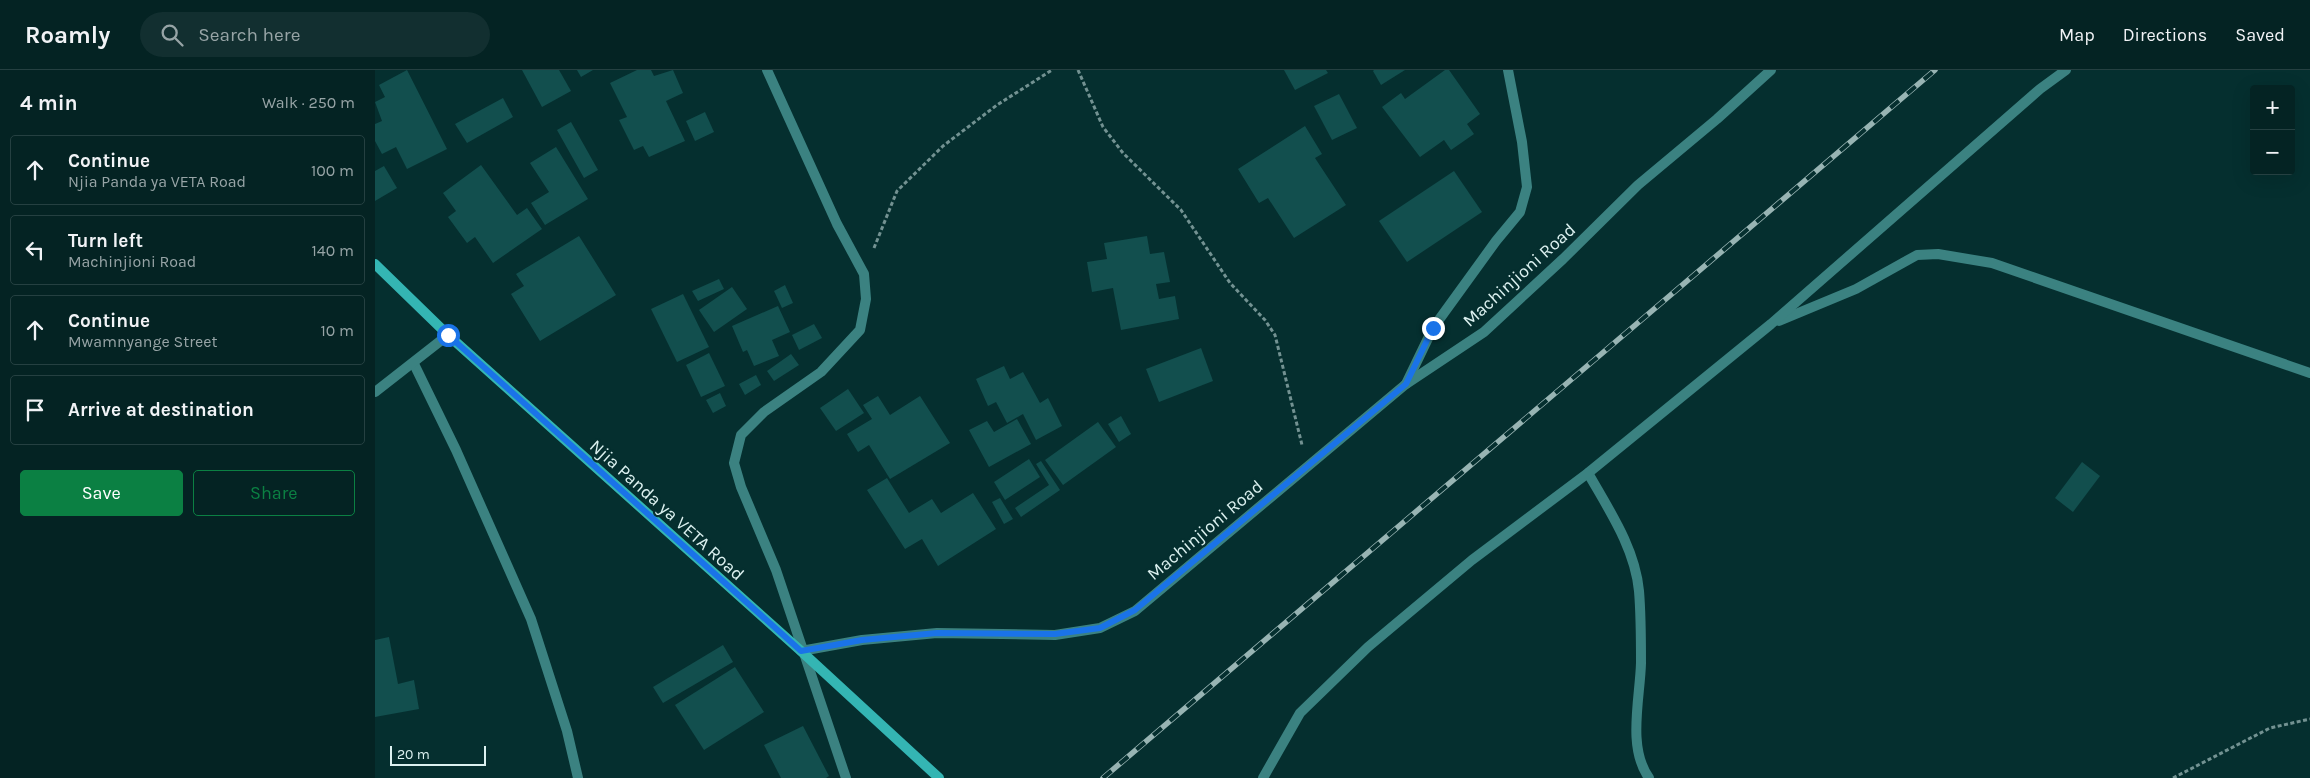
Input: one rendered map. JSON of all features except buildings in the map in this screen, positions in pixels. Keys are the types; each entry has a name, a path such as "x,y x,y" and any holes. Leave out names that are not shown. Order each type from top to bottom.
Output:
{"street":[{"path":"767,70 837,224 864,274 866,299 860,330 821,372 764,412 741,435 734,463 741,487 776,570 801,651 845,778"},
{"path":"1406,384 1433,328 1496,241 1520,212 1527,187 1522,142 1508,70"},
{"name":"Machinjioni Road","path":"801,651 862,640 937,633 1055,634 1100,628 1135,610 1406,384 1483,332 1563,259 1638,184 1717,120 1771,70"},
{"path":"1263,778 1299,714 1368,647 1472,560 1589,473 1771,324 2040,88 2066,70"},
{"path":"1771,324 1856,288 1917,256 1938,254 1992,263 2310,373"},
{"name":"Njia Panda ya VETA Road","path":"375,264 448,335 801,651 939,778"},
{"path":"375,392 414,364 448,335"},
{"path":"414,364 456,450 531,619 567,731 578,778"},
{"path":"1589,473 1622,533 1639,589 1641,663 1637,744 1643,769 1649,778"}],"path":[{"path":"864,274 897,191 943,146 997,105 1052,70"},
{"path":"1078,70 1103,127 1123,152 1181,210 1230,283 1265,320 1275,335 1307,467"},
{"path":"2173,778 2270,728 2310,719"}],"railway":[{"path":"1103,778 1935,70"}],"route":[{"path":"448,335 801,651 862,640 937,633 1055,634 1100,628 1135,610 1406,384 1433,328"}]}
